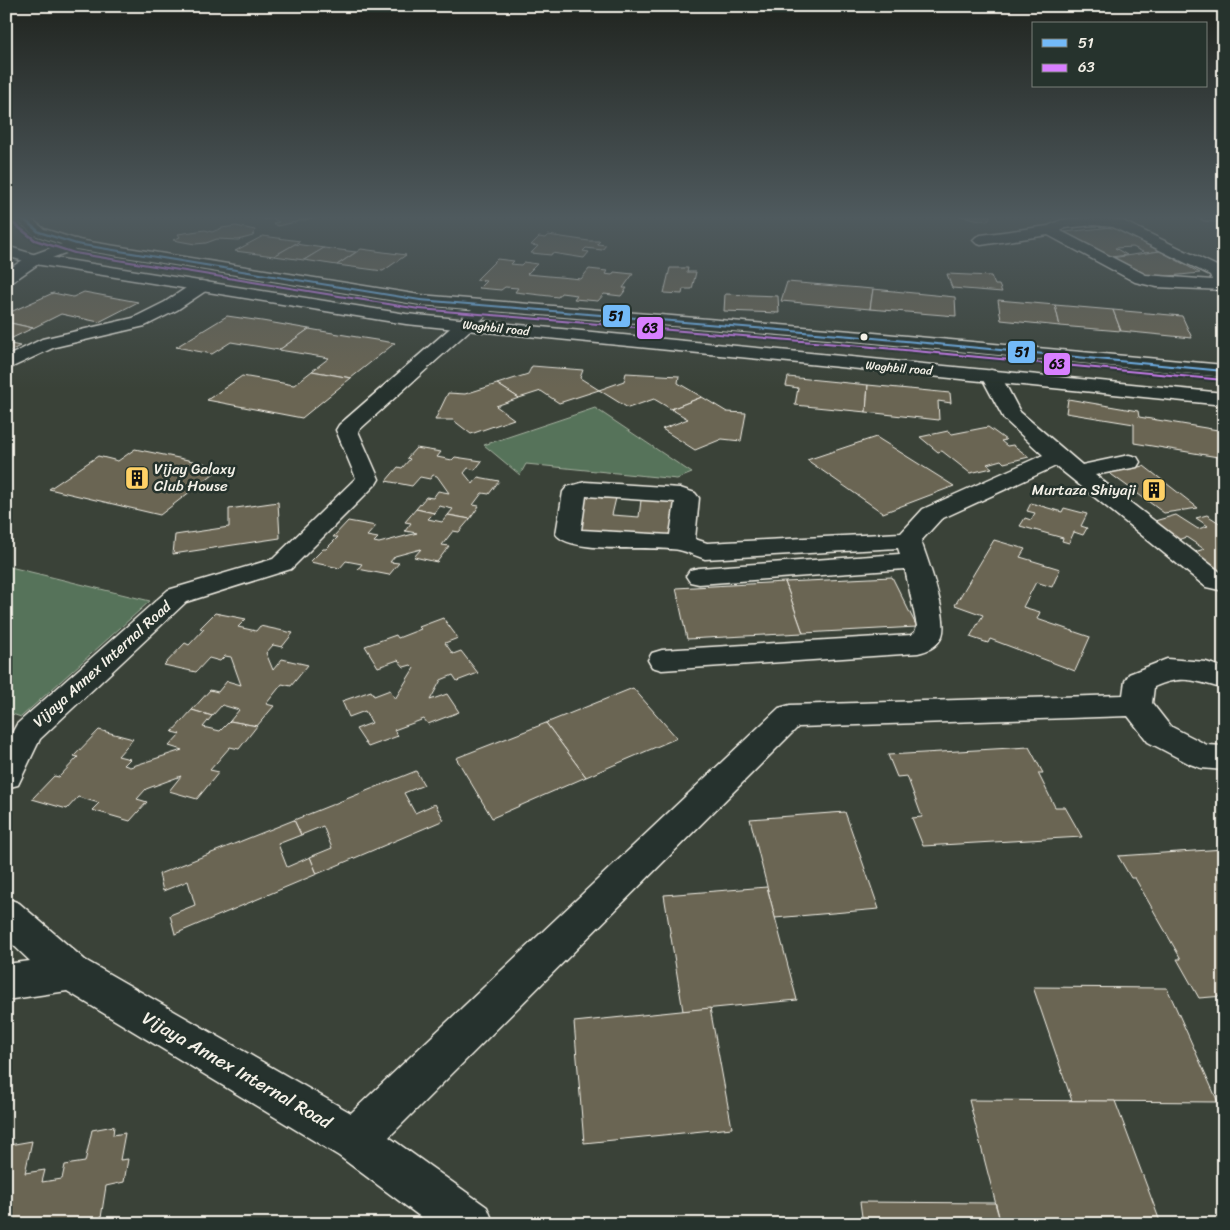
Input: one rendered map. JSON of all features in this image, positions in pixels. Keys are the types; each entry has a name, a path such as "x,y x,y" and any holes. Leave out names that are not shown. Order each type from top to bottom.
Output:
{"street":[{"name":"Waghbil road","path":"124,273 406,319 1224,399"},
{"name":"Waghbil road","path":"257,273 420,300 485,307 863,337 1224,371"},
{"path":"1130,273 1141,279 1157,282 1223,285 1218,273"},
{"path":"6,364 49,343 139,322 171,306 201,286"},
{"name":"Vijaya Annex Internal Road","path":"6,776 28,732 177,596 282,564 368,479 347,430 485,307"},
{"path":"991,376 1011,415 1053,452 1216,581 1224,584"},
{"path":"662,660 918,644 928,638 931,626 911,550 932,514 1053,452 1072,456 1138,505"},
{"path":"1091,469 1128,462"},
{"path":"682,543 687,498 680,495 585,489 575,492 568,534 578,538 682,543 705,551 911,550"},
{"path":"699,576 911,550"},
{"path":"1224,679 1206,672 1167,669 1140,681 1136,705 1159,734 1202,756 1224,758"},
{"path":"355,1140 790,716 1136,705"},
{"name":"Vijaya Annex Internal Road","path":"6,914 71,972 355,1140 470,1224"},
{"path":"6,982 71,972"}],"green space":[{"path":"595,408 692,473 677,479 526,464 520,475 484,445"},
{"path":"6,566 150,601 21,717 6,712"}],"building":[{"path":"483,273 528,273 581,279 585,273 633,274 623,288 627,288 621,296 604,294 598,301 574,299 577,295 561,293 558,297 515,292 518,288 505,287 501,290 479,288 486,281 476,280"},
{"path":"669,273 696,273 692,289 683,289 682,294 664,293"},
{"path":"1140,273 1196,273 1149,278"},
{"path":"947,274 991,276 995,285 999,285 1002,292 952,288"},
{"path":"787,282 873,289 870,309 781,301"},
{"path":"873,289 955,297 956,316 870,309"},
{"path":"84,292 138,302 99,322 61,314 33,328 6,322 6,314 53,293 73,297"},
{"path":"725,294 778,296 779,313 724,311"},
{"path":"998,300 1055,305 1060,326 1001,320"},
{"path":"1055,305 1113,310 1121,331 1060,326"},
{"path":"1113,310 1182,316 1192,338 1121,331"},
{"path":"227,316 309,329 279,350 231,342 212,354 176,347"},
{"path":"6,322 33,328 6,341"},
{"path":"309,329 395,343 351,378 312,371 329,358 279,350"},
{"path":"6,343 20,346 6,353"},
{"path":"532,366 583,370 580,378 599,390 559,403 541,391 519,398 497,384 528,374"},
{"path":"312,371 351,378 302,418 207,400 242,376 294,385"},
{"path":"626,373 679,376 678,383 702,397 671,409 654,399 628,408 599,390 624,381"},
{"path":"788,377 868,385 866,412 795,405 798,388 786,386"},
{"path":"497,384 519,398 496,406 514,419 471,434 453,420 435,420 448,393 465,394"},
{"path":"868,385 950,393 951,403 938,401 939,420 866,412"},
{"path":"702,397 727,412 746,413 741,441 722,439 695,450 662,429 688,419 671,409"},
{"path":"1068,399 1138,411 1139,417 1224,431 1224,458 1134,443 1134,424 1066,413"},
{"path":"988,427 1006,440 1001,441 1007,446 1013,445 1029,457 1004,463 1001,460 987,464 992,468 970,473 942,451 938,452 920,437 948,431 952,434"},
{"path":"876,437 954,486 883,513 807,460"},
{"path":"416,448 441,452 437,457 452,460 455,457 482,461 475,470 468,468 464,473 473,484 478,477 499,481 489,494 482,493 473,505 479,506 470,519 448,515 453,509 439,506 434,513 416,509 426,497 433,498 438,491 449,493 437,476 433,475 430,479 420,477 412,486 386,481 398,467 402,468 410,459 407,458"},
{"name":"Vijay Galaxy Club House","path":"135,449 222,467 160,515 49,489 98,456 118,461"},
{"name":"Murtaza Shiyaji","path":"1144,466 1198,508 1164,513 1108,472"},
{"path":"586,494 601,494 601,498 616,498 612,515 639,517 641,500 679,499 677,512 673,512 670,537 575,534"},
{"path":"278,502 280,538 173,554 175,535 229,527 229,509"},
{"path":"1031,503 1062,512 1064,508 1087,514 1081,526 1087,528 1083,535 1074,532 1069,543 1062,541 1063,538 1020,526 1025,518 1031,520 1035,513 1027,511"},
{"path":"416,509 434,513 428,519 442,522 448,515 470,519 459,532 453,531 442,545 449,546 437,562 414,557 421,549 395,556 390,562 399,563 389,575 358,569 362,564 346,561 340,568 310,562 338,537 333,537 348,521 376,526 367,536 378,538 374,542 379,543 417,533 405,531 411,523 405,522"},
{"path":"1176,515 1198,529 1208,526 1196,518 1207,515 1224,526 1224,575 1192,553 1204,549 1186,537 1178,540 1151,522"},
{"path":"994,540 1025,549 1020,557 1060,569 1052,587 1036,582 1023,607 1040,612 1037,619 1090,637 1075,671 990,639 988,643 970,637 983,615 955,605"},
{"path":"892,577 917,627 803,633 785,582"},
{"path":"785,582 803,633 687,639 676,588"},
{"path":"215,613 246,619 238,627 256,631 260,626 293,633 282,647 273,645 266,653 273,670 282,659 308,665 291,686 282,684 266,704 274,706 257,726 230,721 239,710 222,705 212,716 192,710 210,690 218,692 227,681 241,685 231,657 225,656 220,661 209,658 196,672 164,665 185,643 189,645 204,629 200,628"},
{"path":"443,618 458,638 445,643 453,654 461,651 478,673 457,681 453,675 441,680 430,700 447,694 459,712 428,724 424,719 394,730 398,736 368,747 356,729 372,723 365,711 349,717 342,701 371,691 374,696 390,690 395,699 414,668 411,665 404,667 398,660 378,667 365,646 396,635 398,638 421,629 419,627"},
{"path":"633,688 677,738 586,777 546,723"},
{"path":"192,710 212,716 203,727 220,731 230,721 257,726 239,749 230,747 210,770 219,772 197,799 169,791 181,776 146,789 137,799 147,802 130,821 92,810 99,803 78,797 67,809 32,799 54,776 59,777 78,757 74,756 99,730 133,739 118,756 130,759 124,765 130,767 182,750 169,746 180,734 172,732"},
{"path":"546,723 586,777 492,818 456,758"},
{"path":"1029,747 1043,773 1038,773 1055,807 1065,807 1082,837 923,846 912,818 922,817 907,776 897,777 888,755"},
{"path":"416,771 424,785 404,793 415,813 435,804 444,820 317,874 310,857 332,848 323,826 301,835 294,820"},
{"path":"845,812 879,909 775,918 750,819"},
{"path":"294,820 301,835 278,844 287,867 310,857 317,874 175,934 170,915 195,905 188,881 163,891 159,874"},
{"path":"1224,849 1224,996 1199,998 1177,959 1181,959 1135,878 1131,878 1118,856"},
{"path":"767,887 797,1000 683,1011 664,895"},
{"path":"1033,987 1167,988 1218,1102 1072,1101"},
{"path":"710,1008 732,1128 584,1143 574,1022"},
{"path":"969,1100 1115,1101 1161,1224 1001,1224"},
{"path":"114,1126 113,1135 125,1133 120,1160 128,1159 124,1182 106,1186 100,1224 6,1224 6,1154 9,1145 32,1141 25,1173 45,1170 42,1182 62,1179 65,1165 85,1162 92,1130"},
{"path":"860,1202 995,1203 1001,1224 863,1224"}],"transit line":[{"name":"63","path":"200,273 419,309 862,346 1223,380"},
{"name":"51","path":"257,273 420,300 863,337 1224,371"}],"place":[{"name":"Vijay Galaxy Club House","path":"137,478"},
{"name":"Murtaza Shiyaji","path":"1154,490"}]}
